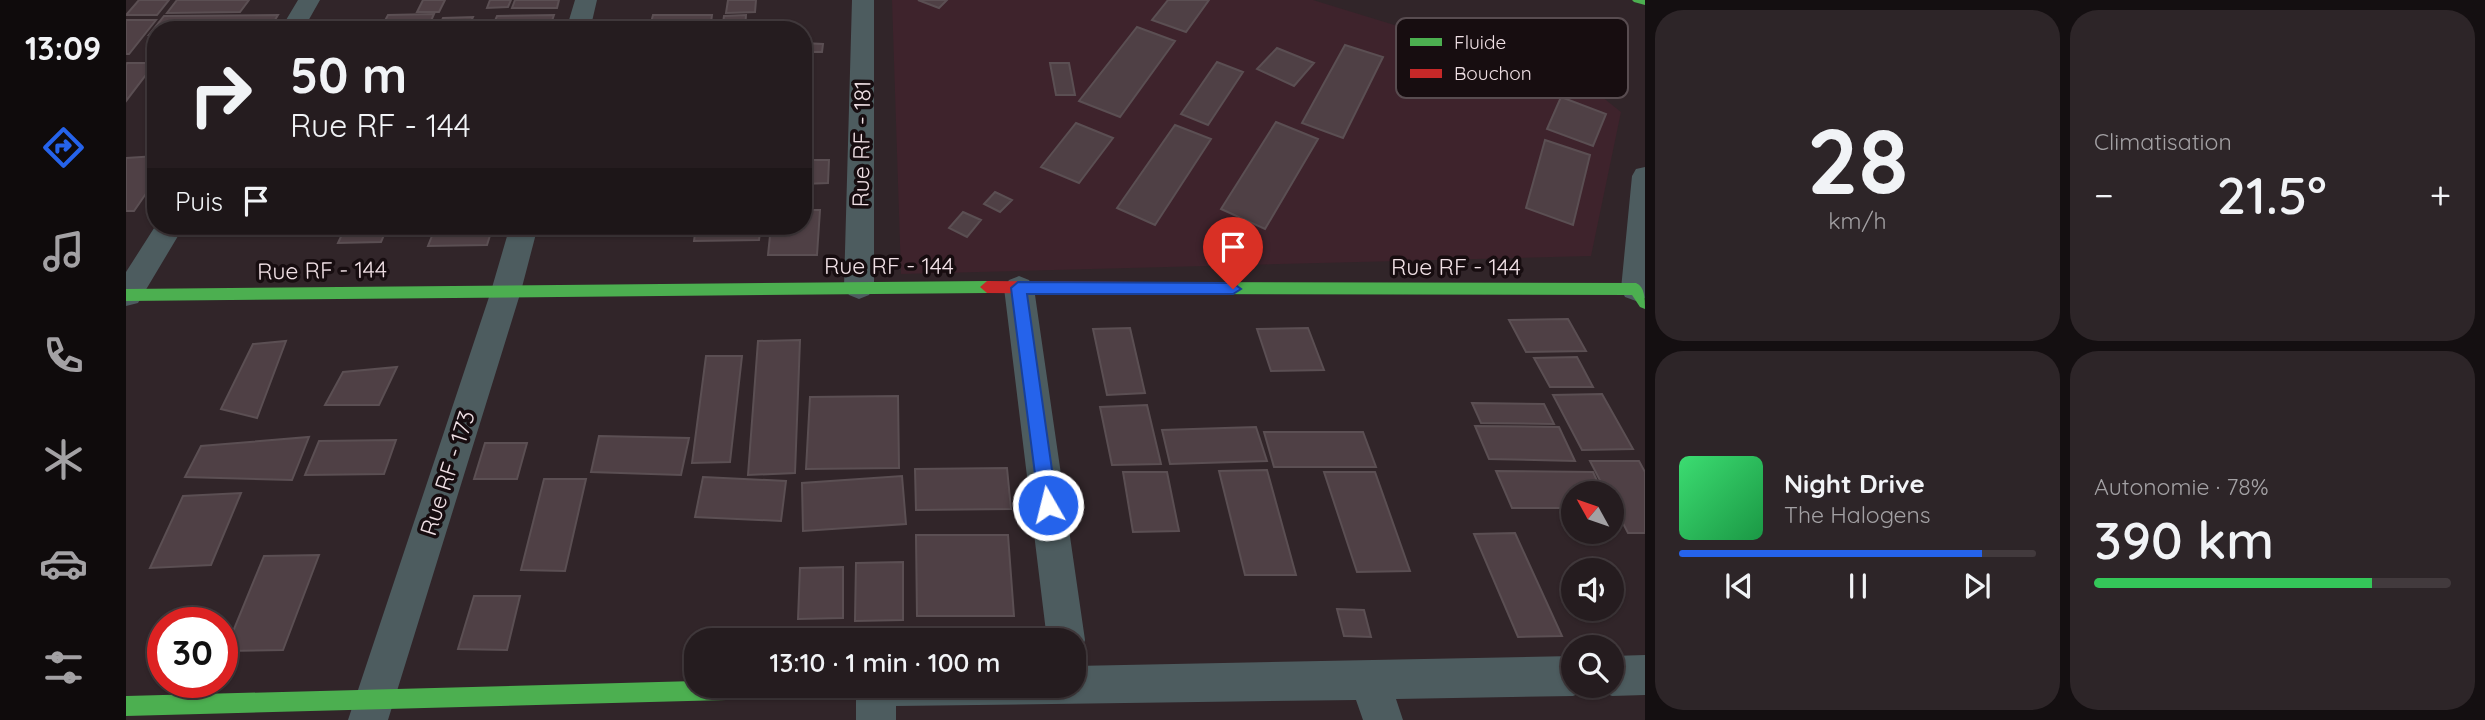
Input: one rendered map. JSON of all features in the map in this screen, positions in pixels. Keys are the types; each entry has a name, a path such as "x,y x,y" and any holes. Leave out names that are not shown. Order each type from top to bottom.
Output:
{"street":[{"path":"296,21 309,0"},
{"path":"580,21 586,0"},
{"name":"Rue RF - 181","path":"859,288 863,0"},
{"path":"1639,0 1645,2"},
{"path":"1641,296 1645,176"},
{"path":"127,295 164,235"},
{"name":"Rue RF - 173","path":"371,710 506,291 522,235"},
{"path":"1018,288 1064,628"},
{"name":"Rue RF - 144","path":"127,295 1018,288 1641,296"},
{"path":"1624,676 1645,675"},
{"path":"1086,687 1369,678 1561,676"},
{"path":"1369,678 1383,720"},
{"path":"126,706 371,710 684,695"},
{"path":"875,698 876,720"}],"shaded area":[{"path":"892,0 1313,0 1396,26 1396,98 1604,98 1621,112 1591,256 901,274"}],"building":[{"path":"139,0 169,0 157,15 126,15"},
{"path":"177,0 249,0 240,12 167,13"},
{"path":"423,0 445,0 439,12 417,12"},
{"path":"490,0 511,0 508,7 487,8"},
{"path":"515,0 559,0 557,8 512,8"},
{"path":"728,0 756,0 755,12 726,13"},
{"path":"918,0 947,0 939,8"},
{"path":"1168,0 1209,0 1186,32 1152,20"},
{"path":"434,14 431,21 385,21 388,15"},
{"path":"278,15 274,21 160,21 164,16"},
{"path":"554,15 552,21 495,21 497,16"},
{"path":"653,15 712,15 711,21 651,21"},
{"path":"746,15 746,21 723,21 724,16"},
{"path":"473,17 471,21 442,21 443,18"},
{"path":"126,20 156,20 147,21 147,31 129,54 126,54"},
{"path":"1137,27 1175,41 1120,117 1079,101"},
{"path":"812,43 823,44 822,52 812,52"},
{"path":"1345,45 1383,57 1343,138 1302,123"},
{"path":"1277,48 1314,63 1294,86 1257,69"},
{"path":"1217,62 1243,72 1208,125 1181,114"},
{"path":"147,63 147,73 126,101 126,65"},
{"path":"1050,63 1069,63 1075,95 1056,95"},
{"path":"1561,98 1606,114 1593,146 1547,129"},
{"path":"1276,122 1318,139 1265,229 1221,209"},
{"path":"1076,123 1113,138 1079,183 1041,167"},
{"path":"1175,125 1211,139 1155,225 1117,208"},
{"path":"1545,140 1590,155 1573,225 1526,208"},
{"path":"147,157 147,192 134,211 126,211 126,158"},
{"path":"812,160 829,160 828,183 812,184"},
{"path":"995,192 1012,200 1000,212 984,204"},
{"path":"812,210 820,210 817,255 768,255 770,235 812,235"},
{"path":"963,212 981,220 967,237 949,228"},
{"path":"342,235 384,235 381,242 338,243"},
{"path":"432,235 490,235 487,245 428,246"},
{"path":"695,235 760,235 759,240 694,241"},
{"path":"1568,319 1586,351 1526,352 1509,320"},
{"path":"1130,328 1145,393 1107,395 1093,329"},
{"path":"1308,328 1324,370 1271,371 1257,329"},
{"path":"800,340 795,473 748,475 758,341"},
{"path":"286,341 257,418 221,409 253,344"},
{"path":"706,356 742,356 730,462 692,463"},
{"path":"1577,357 1593,387 1550,387 1534,358"},
{"path":"397,367 379,405 325,405 343,372"},
{"path":"1602,394 1633,449 1582,450 1553,395"},
{"path":"898,396 899,468 806,469 810,397"},
{"path":"1472,403 1544,404 1554,424 1481,423"},
{"path":"1147,405 1161,464 1112,465 1100,407"},
{"path":"1475,426 1559,427 1575,461 1489,459"},
{"path":"1256,427 1267,461 1170,464 1162,430"},
{"path":"1264,432 1363,432 1376,467 1274,467"},
{"path":"599,436 689,438 681,475 591,472"},
{"path":"309,437 292,480 185,477 201,446"},
{"path":"396,440 384,474 305,475 319,441"},
{"path":"485,443 527,443 517,479 474,479"},
{"path":"1590,461 1639,461 1645,472 1645,533 1628,533 1624,525 1624,481 1600,481"},
{"path":"1007,468 1011,509 916,510 915,469"},
{"path":"1267,470 1296,575 1245,575 1219,471"},
{"path":"1496,471 1593,472 1597,481 1561,481 1561,508 1512,508"},
{"path":"1123,472 1167,472 1179,531 1133,532"},
{"path":"1324,472 1375,472 1410,571 1357,572"},
{"path":"902,476 906,524 803,531 802,483"},
{"path":"703,477 786,481 781,521 695,517"},
{"path":"544,479 586,479 565,571 521,570"},
{"path":"241,493 211,565 150,568 183,496"},
{"path":"1515,533 1561,636 1518,637 1474,534"},
{"path":"916,535 1008,535 1014,616 917,616"},
{"path":"319,555 283,650 238,651 238,619 264,556"},
{"path":"903,562 903,620 855,621 856,563"},
{"path":"843,567 843,618 798,619 800,568"},
{"path":"474,596 520,596 507,650 458,649"},
{"path":"1337,609 1364,610 1371,637 1344,636"}],"traffic: fast":[{"path":"1638,0 1645,2"},
{"path":"126,295 987,287"},
{"path":"1148,288 1636,289 1645,303"},
{"path":"126,706 684,691"}],"traffic: jam":[{"path":"987,287 1148,288"}],"route":[{"path":"1048,505 1018,288 1233,289"}]}
